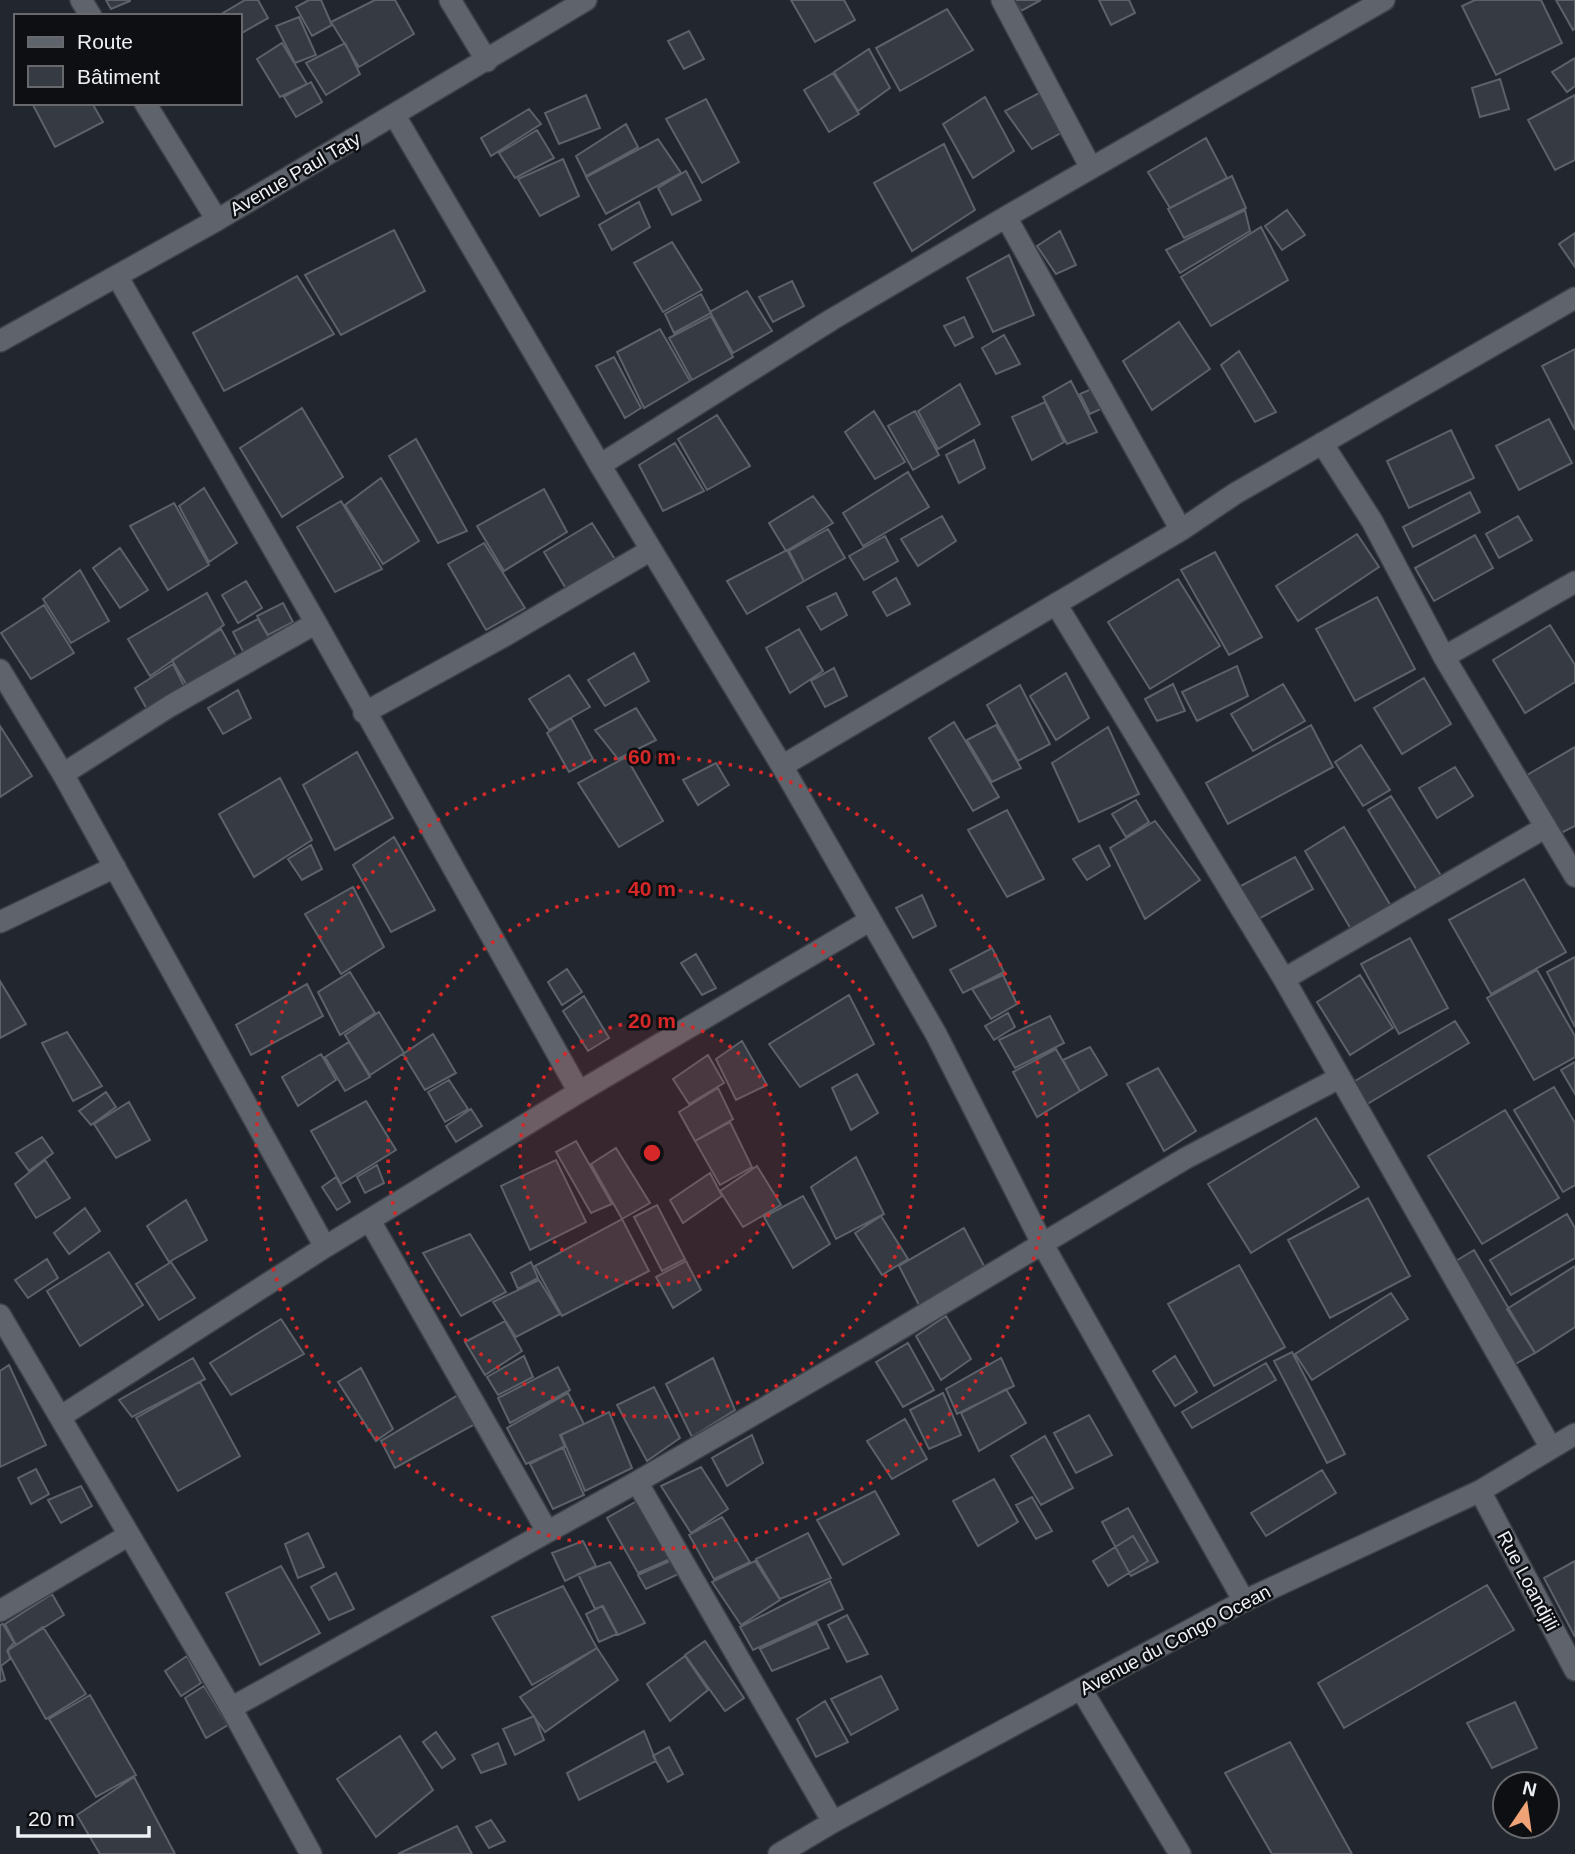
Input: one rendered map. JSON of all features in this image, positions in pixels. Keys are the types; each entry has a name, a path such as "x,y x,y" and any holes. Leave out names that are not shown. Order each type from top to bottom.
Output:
{"street":[{"path":"450,0 487,61"},
{"name":"Avenue Paul Taty","path":"0,341 217,220 586,0"},
{"path":"1002,0 1091,167"},
{"path":"600,465 831,320 1091,167 1384,0"},
{"path":"146,105 217,220"},
{"path":"395,116 600,465 782,766 936,1034 1042,1242 1244,1601"},
{"path":"1006,217 1181,530"},
{"path":"117,276 316,623 364,713 579,1092"},
{"path":"782,766 1181,530 1236,493 1575,298"},
{"path":"1322,443 1372,522 1444,657 1575,876"},
{"path":"364,713 506,635 651,550"},
{"path":"1444,657 1575,582"},
{"path":"1056,604 1284,979 1551,1448"},
{"path":"63,774 170,706 316,623"},
{"path":"0,670 63,774 325,1247"},
{"path":"1284,979 1546,827"},
{"path":"0,922 115,867"},
{"path":"61,1417 325,1247 579,1092 869,921"},
{"path":"231,1709 637,1482 1186,1158 1339,1078"},
{"path":"370,1221 547,1531"},
{"path":"0,1315 231,1709 311,1854"},
{"name":"Avenue du Congo Ocean","path":"779,1854 833,1822 1244,1601 1480,1491 1575,1434"},
{"path":"637,1482 833,1822"},
{"name":"Rue Loandjili","path":"1480,1491 1575,1670"},
{"path":"0,1611 129,1535"},
{"path":"1081,1689 1180,1854"}],"building":[{"path":"106,0 130,0 130,1 111,9"},
{"path":"245,0 258,0 268,18 242,33 242,14 221,14"},
{"path":"309,0 321,0 332,25 312,36 296,7"},
{"path":"375,0 395,0 414,34 359,67 331,22"},
{"path":"791,0 844,0 855,20 815,42"},
{"path":"1014,0 1041,0 1021,11"},
{"path":"1099,0 1129,0 1135,13 1111,25"},
{"path":"1475,0 1541,0 1562,43 1496,75 1462,6"},
{"path":"1556,0 1575,0 1573,30"},
{"path":"947,9 973,50 900,91 876,48"},
{"path":"299,17 316,55 295,63 276,26"},
{"path":"689,31 704,59 684,69 668,41"},
{"path":"282,43 307,84 280,97 257,59"},
{"path":"345,43 360,74 326,95 306,63"},
{"path":"869,49 890,88 858,111 834,72"},
{"path":"1575,58 1575,86 1567,92 1552,72"},
{"path":"833,73 859,114 829,132 804,90"},
{"path":"1500,79 1509,109 1480,117 1472,88"},
{"path":"311,82 322,102 296,117 284,97"},
{"path":"1054,85 1077,124 1032,149 1005,111"},
{"path":"586,95 600,128 559,144 545,113"},
{"path":"1575,95 1575,160 1555,170 1528,120"},
{"path":"985,97 1014,151 973,178 943,124"},
{"path":"706,99 739,162 702,183 666,119"},
{"path":"33,105 93,105 103,122 55,147"},
{"path":"529,109 541,124 491,156 481,138"},
{"path":"626,124 638,147 586,176 576,156"},
{"path":"537,130 554,158 515,178 499,153"},
{"path":"1206,138 1227,178 1170,208 1148,172"},
{"path":"658,139 681,173 606,214 586,177"},
{"path":"944,144 975,210 912,251 874,183"},
{"path":"563,159 579,196 540,216 518,179"},
{"path":"686,171 701,200 672,215 658,188"},
{"path":"1232,176 1246,208 1184,238 1168,209"},
{"path":"639,202 650,227 612,250 599,225"},
{"path":"1245,210 1250,231 1180,273 1166,250"},
{"path":"1287,210 1305,235 1282,250 1265,226"},
{"path":"1261,227 1288,280 1211,326 1181,277"},
{"path":"394,230 425,291 341,335 305,275"},
{"path":"1060,231 1076,265 1056,274 1037,246"},
{"path":"1575,233 1575,267 1559,244"},
{"path":"672,242 702,290 663,312 634,263"},
{"path":"1009,255 1034,315 993,332 967,278"},
{"path":"297,276 334,334 224,391 193,333"},
{"path":"792,281 804,306 773,322 759,297"},
{"path":"747,291 772,331 733,353 710,312"},
{"path":"701,294 711,313 674,333 665,314"},
{"path":"711,316 733,357 692,380 669,338"},
{"path":"964,317 973,337 955,346 944,326"},
{"path":"1179,322 1210,369 1152,410 1123,361"},
{"path":"660,329 690,381 644,408 617,352"},
{"path":"1004,335 1020,364 996,374 982,348"},
{"path":"1575,349 1575,430 1542,366"},
{"path":"1239,351 1276,412 1255,422 1221,365"},
{"path":"614,357 641,408 625,418 596,366"},
{"path":"1071,381 1097,432 1067,444 1043,397"},
{"path":"960,384 980,424 938,449 918,411"},
{"path":"1096,387 1105,407 1090,414 1080,394"},
{"path":"1045,402 1064,442 1032,460 1012,417"},
{"path":"302,408 343,477 282,517 240,448"},
{"path":"874,411 905,462 875,479 845,432"},
{"path":"915,411 939,455 913,470 888,426"},
{"path":"717,415 750,466 707,490 678,439"},
{"path":"1549,419 1572,463 1519,490 1496,446"},
{"path":"1451,430 1474,478 1409,508 1387,461"},
{"path":"416,439 467,531 438,543 389,456"},
{"path":"974,440 985,468 959,483 946,455"},
{"path":"675,443 704,491 663,511 639,465"},
{"path":"908,472 929,507 863,546 843,513"},
{"path":"381,478 419,541 383,564 345,505"},
{"path":"204,488 237,543 209,562 179,506"},
{"path":"544,489 567,532 504,571 477,526"},
{"path":"1470,492 1480,512 1413,547 1403,527"},
{"path":"813,496 833,523 786,551 769,523"},
{"path":"341,501 382,569 335,592 297,527"},
{"path":"174,503 209,565 168,590 130,526"},
{"path":"942,516 956,541 918,566 901,539"},
{"path":"1518,516 1532,540 1499,558 1486,534"},
{"path":"592,523 616,561 568,592 544,552"},
{"path":"828,529 845,558 804,581 789,551"},
{"path":"1357,534 1379,567 1298,621 1276,586"},
{"path":"1475,535 1493,568 1434,601 1415,568"},
{"path":"885,536 898,561 864,580 849,556"},
{"path":"484,543 525,608 486,630 448,564"},
{"path":"120,548 148,590 120,608 93,568"},
{"path":"787,550 804,581 747,614 727,581"},
{"path":"1215,552 1262,637 1229,655 1181,570"},
{"path":"80,570 109,621 71,643 43,599"},
{"path":"896,578 910,604 887,616 873,592"},
{"path":"1178,579 1220,646 1150,689 1108,622"},
{"path":"246,581 262,608 238,623 222,595"},
{"path":"207,593 224,625 150,676 128,639"},
{"path":"836,593 847,615 821,630 807,607"},
{"path":"1377,597 1415,669 1355,701 1316,629"},
{"path":"283,603 293,622 268,635 257,616"},
{"path":"44,605 74,653 31,679 1,633"},
{"path":"258,619 270,639 245,655 233,632"},
{"path":"1550,625 1575,665 1575,682 1525,713 1493,660"},
{"path":"221,629 237,658 189,689 172,660"},
{"path":"799,629 823,671 790,693 766,648"},
{"path":"634,653 649,681 605,706 588,680"},
{"path":"173,664 185,688 148,711 135,688"},
{"path":"1237,666 1248,696 1197,721 1182,692"},
{"path":"834,668 847,696 825,707 811,681"},
{"path":"1066,673 1089,718 1056,740 1030,696"},
{"path":"569,675 590,707 549,730 529,699"},
{"path":"1424,678 1451,724 1402,754 1374,708"},
{"path":"1173,684 1185,711 1157,721 1145,699"},
{"path":"1283,684 1305,721 1253,751 1231,714"},
{"path":"1020,685 1050,744 1018,761 987,705"},
{"path":"238,690 251,718 223,734 208,708"},
{"path":"636,708 656,740 618,759 595,730"},
{"path":"571,718 593,759 569,772 547,733"},
{"path":"954,722 999,797 973,811 929,738"},
{"path":"996,725 1021,768 992,782 967,740"},
{"path":"1311,725 1333,767 1228,824 1206,783"},
{"path":"0,726 32,776 0,797"},
{"path":"1108,727 1139,794 1079,822 1052,763"},
{"path":"1361,745 1390,790 1363,806 1335,762"},
{"path":"1575,747 1575,826 1561,833 1527,775"},
{"path":"357,752 393,818 335,850 303,785"},
{"path":"626,757 663,821 619,847 578,783"},
{"path":"716,763 729,785 698,805 683,780"},
{"path":"1455,767 1473,796 1437,818 1419,788"},
{"path":"280,778 312,840 254,877 219,814"},
{"path":"1391,796 1445,882 1421,897 1368,810"},
{"path":"1136,800 1149,822 1126,837 1112,814"},
{"path":"1007,810 1044,879 1007,897 968,830"},
{"path":"1155,821 1200,880 1145,919 1110,848"},
{"path":"1344,827 1395,913 1355,936 1305,851"},
{"path":"394,837 435,910 391,932 353,865"},
{"path":"311,845 322,869 302,880 288,859"},
{"path":"1099,845 1110,866 1087,880 1073,859"},
{"path":"1295,857 1313,889 1253,922 1235,889"},
{"path":"1524,879 1566,952 1491,994 1449,920"},
{"path":"353,887 384,947 341,974 305,914"},
{"path":"922,895 936,926 913,938 896,908"},
{"path":"1410,938 1448,1008 1399,1034 1361,964"},
{"path":"992,948 1004,972 963,993 950,970"},
{"path":"696,954 716,988 702,995 681,963"},
{"path":"1575,957 1575,1027 1547,972"},
{"path":"567,969 582,992 562,1005 548,982"},
{"path":"1537,970 1575,1036 1575,1057 1534,1080 1487,998"},
{"path":"350,972 375,1013 340,1035 318,992"},
{"path":"1003,975 1017,1004 991,1019 972,989"},
{"path":"1360,975 1393,1028 1350,1055 1317,1002"},
{"path":"0,981 26,1024 0,1038"},
{"path":"307,984 323,1016 251,1055 236,1025"},
{"path":"849,995 874,1044 800,1087 769,1044"},
{"path":"584,996 609,1038 588,1051 563,1011"},
{"path":"379,1012 404,1053 370,1075 345,1035"},
{"path":"1008,1013 1015,1027 994,1040 985,1026"},
{"path":"1050,1016 1064,1043 1015,1068 999,1040"},
{"path":"1455,1021 1469,1043 1364,1106 1350,1084"},
{"path":"67,1032 102,1086 73,1101 42,1043"},
{"path":"433,1034 456,1073 425,1090 403,1054"},
{"path":"742,1041 767,1085 736,1100 716,1059"},
{"path":"349,1042 370,1077 345,1091 325,1057"},
{"path":"1090,1047 1107,1075 1080,1091 1063,1060"},
{"path":"1056,1049 1080,1091 1037,1117 1013,1072"},
{"path":"321,1054 336,1080 298,1106 282,1077"},
{"path":"708,1055 724,1083 689,1104 673,1079"},
{"path":"1575,1062 1575,1094 1561,1070"},
{"path":"1158,1068 1196,1131 1164,1151 1127,1084"},
{"path":"857,1074 878,1113 851,1130 832,1088"},
{"path":"449,1080 468,1109 445,1122 428,1092"},
{"path":"1554,1087 1575,1123 1575,1185 1563,1192 1514,1110"},
{"path":"718,1088 733,1119 695,1141 679,1112"},
{"path":"106,1092 116,1107 91,1125 79,1111"},
{"path":"366,1101 396,1150 341,1184 311,1131"},
{"path":"129,1102 150,1140 116,1158 94,1124"},
{"path":"471,1109 482,1126 456,1142 446,1126"},
{"path":"1505,1110 1559,1198 1482,1244 1428,1156"},
{"path":"1316,1118 1359,1187 1251,1253 1208,1184"},
{"path":"730,1122 752,1167 720,1185 695,1141"},
{"path":"42,1137 53,1153 29,1171 16,1153"},
{"path":"576,1141 612,1204 591,1213 556,1152"},
{"path":"616,1148 650,1203 622,1219 591,1164"},
{"path":"856,1157 884,1214 836,1239 811,1187"},
{"path":"45,1160 70,1198 36,1218 15,1184"},
{"path":"556,1160 586,1222 530,1250 501,1186"},
{"path":"377,1165 384,1183 365,1193 357,1177"},
{"path":"757,1166 781,1205 743,1227 720,1191"},
{"path":"710,1173 722,1196 683,1223 670,1200"},
{"path":"336,1177 350,1202 337,1210 322,1187"},
{"path":"803,1196 830,1244 793,1268 764,1217"},
{"path":"1368,1198 1410,1276 1330,1318 1288,1240"},
{"path":"186,1200 207,1240 169,1262 147,1226"},
{"path":"657,1205 685,1259 662,1271 634,1217"},
{"path":"85,1208 100,1231 69,1254 54,1233"},
{"path":"1567,1214 1575,1228 1575,1258 1511,1295 1490,1260"},
{"path":"881,1216 908,1259 882,1275 855,1233"},
{"path":"622,1219 649,1271 562,1316 535,1266"},
{"path":"964,1228 984,1266 919,1305 899,1266"},
{"path":"470,1234 506,1292 461,1316 423,1253"},
{"path":"1474,1250 1535,1353 1510,1367 1449,1265"},
{"path":"109,1252 143,1305 80,1346 47,1291"},
{"path":"47,1259 58,1278 28,1298 15,1280"},
{"path":"686,1261 701,1290 673,1308 656,1277"},
{"path":"171,1262 195,1298 159,1320 136,1284"},
{"path":"531,1262 538,1278 518,1289 511,1273"},
{"path":"1239,1265 1285,1347 1214,1386 1168,1304"},
{"path":"1575,1266 1575,1327 1535,1353 1507,1309"},
{"path":"539,1280 560,1314 516,1337 493,1302"},
{"path":"1391,1293 1408,1319 1312,1380 1295,1354"},
{"path":"946,1316 971,1359 941,1380 916,1336"},
{"path":"281,1319 304,1354 231,1395 210,1363"},
{"path":"505,1321 522,1351 485,1375 465,1342"},
{"path":"908,1343 934,1390 903,1407 876,1362"},
{"path":"1292,1352 1345,1454 1327,1463 1274,1361"},
{"path":"524,1356 533,1377 498,1395 487,1377"},
{"path":"1175,1356 1197,1392 1175,1406 1153,1371"},
{"path":"193,1358 205,1379 132,1417 119,1400"},
{"path":"713,1358 735,1410 692,1437 666,1384"},
{"path":"1001,1358 1014,1386 957,1414 946,1389"},
{"path":"1266,1363 1276,1380 1192,1428 1182,1412"},
{"path":"9,1365 46,1445 0,1467 0,1371"},
{"path":"558,1367 570,1390 510,1423 498,1398"},
{"path":"361,1368 393,1429 376,1441 338,1382"},
{"path":"200,1382 240,1456 178,1491 136,1418"},
{"path":"654,1387 680,1438 647,1461 617,1405"},
{"path":"1006,1389 1026,1423 979,1451 961,1413"},
{"path":"568,1393 584,1424 560,1435 565,1447 526,1464 507,1428"},
{"path":"943,1393 961,1435 929,1449 910,1410"},
{"path":"458,1395 477,1423 395,1468 381,1441"},
{"path":"609,1412 632,1468 585,1491 561,1435"},
{"path":"1089,1415 1112,1455 1076,1473 1054,1433"},
{"path":"905,1419 927,1459 892,1479 867,1441"},
{"path":"752,1435 763,1463 727,1486 712,1458"},
{"path":"1045,1436 1073,1488 1041,1505 1011,1456"},
{"path":"563,1447 584,1495 553,1509 530,1464"},
{"path":"701,1467 728,1509 691,1533 661,1486"},
{"path":"36,1469 49,1494 31,1504 18,1478"},
{"path":"1322,1470 1336,1493 1266,1536 1251,1513"},
{"path":"994,1479 1018,1522 978,1546 953,1501"},
{"path":"81,1486 92,1506 61,1523 48,1500"},
{"path":"875,1491 899,1534 843,1565 817,1520"},
{"path":"644,1497 677,1556 638,1573 607,1518"},
{"path":"1032,1497 1052,1531 1036,1539 1016,1505"},
{"path":"1128,1508 1158,1562 1131,1576 1102,1522"},
{"path":"722,1517 750,1562 714,1579 689,1535"},
{"path":"308,1533 324,1567 298,1578 285,1544"},
{"path":"808,1533 831,1578 780,1599 756,1559"},
{"path":"1133,1536 1148,1561 1108,1586 1093,1561"},
{"path":"583,1541 596,1566 565,1581 552,1553"},
{"path":"679,1557 685,1571 646,1589 638,1575"},
{"path":"755,1561 780,1600 741,1625 712,1582"},
{"path":"1575,1561 1575,1637 1544,1578"},
{"path":"610,1562 645,1623 618,1635 603,1606 595,1609 578,1574"},
{"path":"281,1566 320,1633 260,1665 226,1593"},
{"path":"336,1573 354,1609 329,1620 311,1587"},
{"path":"830,1581 843,1609 753,1650 740,1627"},
{"path":"1487,1585 1514,1630 1344,1728 1318,1683"},
{"path":"563,1586 597,1648 532,1685 492,1617"},
{"path":"52,1594 64,1615 16,1645 5,1624"},
{"path":"602,1606 617,1634 599,1642 586,1614"},
{"path":"847,1615 868,1654 847,1662 828,1625"},
{"path":"817,1623 829,1648 772,1671 760,1649"},
{"path":"3,1624 14,1643 8,1649 10,1659 1,1666 5,1680 0,1682 0,1625"},
{"path":"43,1627 86,1694 46,1719 7,1651"},
{"path":"705,1641 744,1698 725,1711 685,1655"},
{"path":"597,1648 618,1680 545,1732 520,1697"},
{"path":"187,1656 201,1683 181,1696 165,1671"},
{"path":"685,1656 708,1690 670,1721 647,1684"},
{"path":"881,1676 898,1709 851,1735 831,1699"},
{"path":"204,1686 228,1725 206,1738 185,1698"},
{"path":"90,1695 136,1775 96,1797 49,1719"},
{"path":"825,1701 848,1742 816,1757 797,1719"},
{"path":"1515,1702 1537,1748 1492,1768 1467,1723"},
{"path":"534,1716 544,1740 515,1755 503,1729"},
{"path":"644,1731 656,1761 579,1800 567,1773"},
{"path":"436,1732 455,1759 442,1768 423,1742"},
{"path":"400,1736 433,1790 376,1837 337,1779"},
{"path":"1290,1742 1352,1854 1272,1854 1225,1773"},
{"path":"498,1743 506,1764 481,1773 472,1755"},
{"path":"669,1747 683,1774 668,1782 653,1756"},
{"path":"134,1777 175,1854 100,1854 77,1815"},
{"path":"491,1820 505,1841 489,1848 476,1827"},
{"path":"457,1826 472,1854 398,1854"}]}
